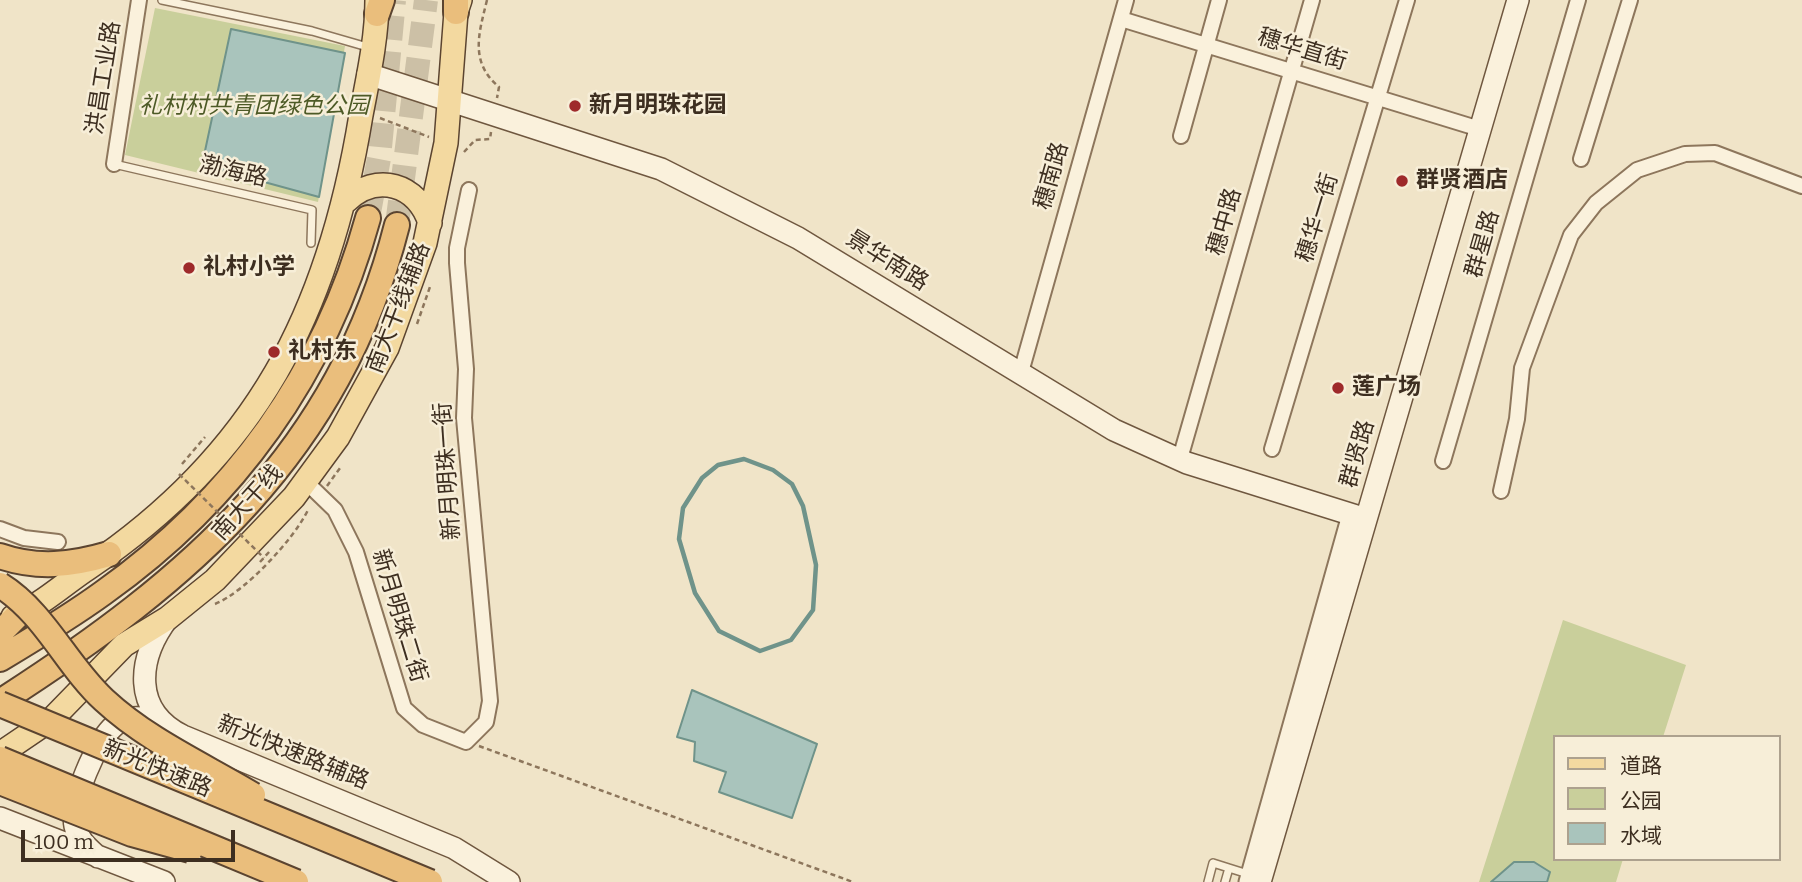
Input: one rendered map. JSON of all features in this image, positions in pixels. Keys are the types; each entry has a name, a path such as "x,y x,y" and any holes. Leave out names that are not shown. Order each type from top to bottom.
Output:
{"highway":[{"name":"南大干线","path":"0,659 105,592 153,554 202,511 253,454 297,390 320,347 349,281 368,218"},
{"name":"南大干线","path":"0,703 164,586 210,545 253,500 299,442 346,365 377,292 397,225"},
{"path":"0,556 30,564 55,565 83,562 109,554"},
{"path":"0,585 30,610 86,682 121,715 141,730 319,836"},
{"path":"0,633 9,618"},
{"name":"新光快速路","path":"0,703 430,882"},
{"path":"0,757 296,882"},
{"path":"0,782 157,843 243,860"}],"main road":[{"name":"群贤路","path":"1359,517 1504,0"},
{"name":"群贤路","path":"1359,517 1504,0"},
{"name":"群贤路","path":"1250,875 1518,0"},
{"name":"南大干线辅路","path":"0,757 53,719 124,645 168,618 239,558 306,482 338,437 372,379 403,310 430,223 444,152 457,4"},
{"path":"9,618 109,554 139,531 196,477 267,388 287,358 313,300 346,201 379,5"},
{"name":"景华南路","path":"368,74 562,139 624,155 680,177 799,238 1114,430 1187,463 1359,517"},
{"path":"346,201 364,188 385,184 397,186 415,196 430,223"},
{"path":"160,723 148,702 145,667 153,642 168,618"},
{"path":"98,856 79,837 74,817 79,792 98,748 115,725 126,719 138,717 160,723"},
{"name":"新光快速路辅路","path":"160,723 183,736 454,848 509,882"},
{"path":"0,818 98,856 134,877 164,882"}],"street":[{"name":"洪昌工业路","path":"114,164 139,0"},
{"name":"穗南路","path":"1023,365 1126,0"},
{"path":"1181,136 1219,0"},
{"name":"穗中路","path":"1181,455 1312,0"},
{"name":"穗华一街","path":"1272,449 1407,0"},
{"name":"群星路","path":"1443,461 1578,0"},
{"path":"1581,159 1629,0"},
{"name":"穗华直街","path":"1121,19 1470,126"},
{"path":"1501,491 1517,419 1522,368 1571,235 1596,203 1614,185 1637,170 1685,154 1715,153 1802,186"},
{"name":"新月明珠一街","path":"466,742 486,722 490,701 464,418 466,369 457,263 457,248 468,190"},
{"name":"新月明珠二街","path":"306,482 335,510 356,552 404,708 423,724 466,742"},
{"path":"0,529 24,538 58,542"}],"lane":[{"path":"162,0 312,31 372,48"},
{"name":"渤海路","path":"114,164 312,210 311,243"},
{"path":"1208,882 1213,863 1250,875"},
{"path":"1225,882 1250,875"}],"path":[{"path":"487,0 477,52 487,76 499,87 498,92"},
{"path":"373,116 427,136"},
{"path":"208,435 177,475 264,558"},
{"path":"212,605 225,600 254,575 302,522 308,510"},
{"path":"466,742 853,882"}],"green space":[{"name":"礼村村共青团绿色公园","path":"155,8 345,46 318,202 125,155"},
{"path":"1563,620 1686,665 1664,735 1554,735 1554,861 1622,861 1616,882 1479,882"}],"water":[{"path":"231,29 345,53 319,197 202,165"},
{"path":"692,690 817,744 792,818 719,792 726,772 694,761 695,742 677,737"},
{"path":"1514,862 1534,862 1550,872 1547,882 1491,882"}],"waterway":[{"path":"744,459 773,470 792,484 803,506 816,565 813,610 791,640 760,651 719,631 695,593 679,539 683,508 702,478 718,465 744,459"}],"tunnel":[{"path":"368,218 379,158 394,0"},
{"path":"397,225 426,0"}],"place":[{"name":"新月明珠花园","path":"575,106"},
{"name":"群贤酒店","path":"1402,181"},
{"name":"礼村小学","path":"189,268"},
{"name":"礼村东","path":"274,352"},
{"name":"莲广场","path":"1338,388"}]}
